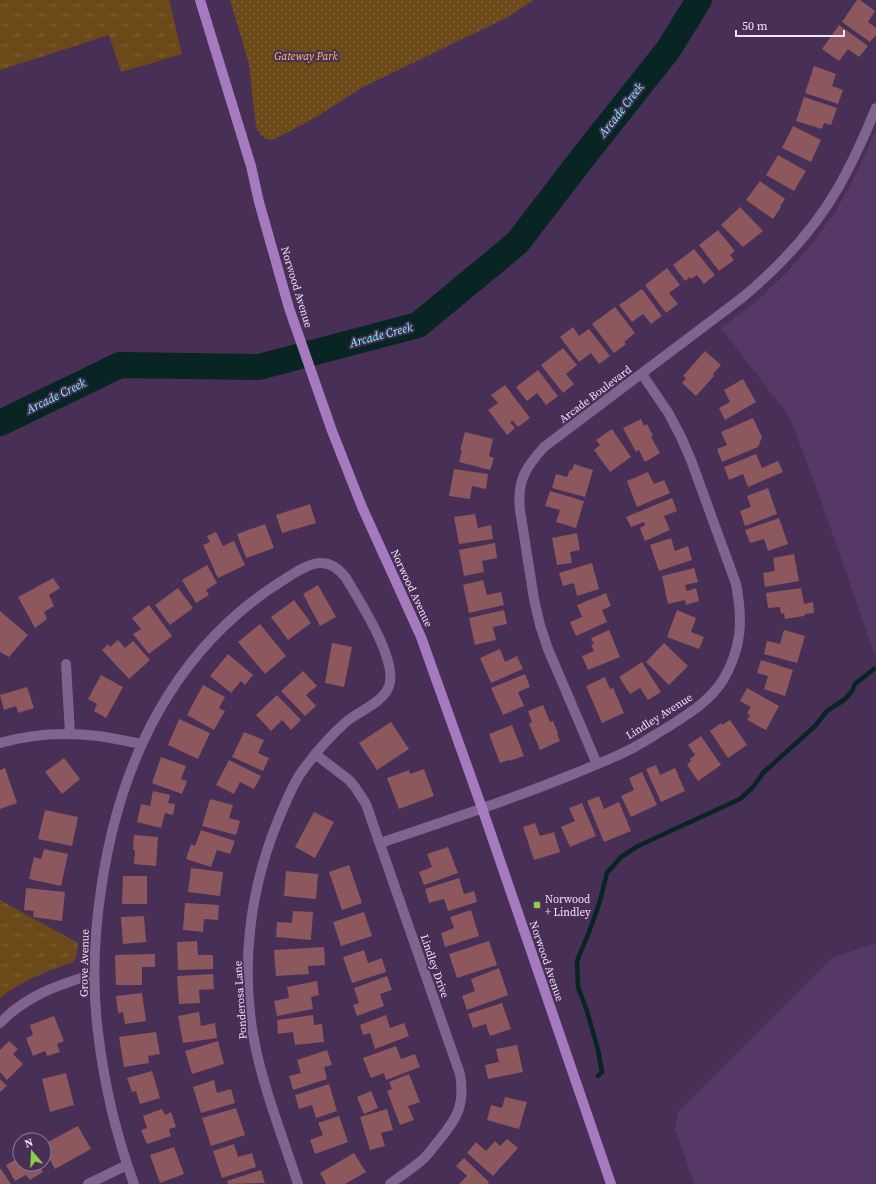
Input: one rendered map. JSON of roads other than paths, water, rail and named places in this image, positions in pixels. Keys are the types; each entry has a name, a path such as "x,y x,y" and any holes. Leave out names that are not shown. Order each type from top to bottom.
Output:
{"main road":[{"name":"Norwood Avenue","path":"200,0 251,166 289,308 332,431 362,507 421,637 482,808 611,1184"}],"street":[{"name":"Arcade Boulevard","path":"597,764 548,650 540,625 534,599 519,500 522,479 526,469 544,447 743,298 765,279 814,225 838,188 858,150 876,108"},
{"name":"Lindley Avenue","path":"380,843 548,785 639,745 694,710 709,697 722,681 732,664 738,644 741,624 740,604 736,584 691,460 681,437 669,414 642,374"},
{"name":"Ponderosa Lane","path":"141,744 172,688 195,657 221,628 240,611 272,587 305,566 314,563 326,563 342,573 377,632 389,664 391,677 389,687 384,696 348,721 331,736 302,771 291,791 274,829 261,868 255,895 249,936 248,977 251,1018 255,1045 265,1085 298,1184"},
{"path":"66,664 70,734"},
{"path":"0,743 31,737 70,734 98,736 141,744"},
{"name":"Grove Avenue","path":"134,1184 113,1120 103,1070 97,1030 94,974 97,917 104,866 125,787 141,744"},
{"name":"Lindley Drive","path":"315,754 349,780 356,787 366,804 460,1074 462,1084 460,1105 452,1124 423,1159 390,1184"},
{"path":"0,1023 25,1002 36,995 59,984 94,974"},
{"path":"88,1184 127,1165"}],"waterway":[{"name":"Arcade Creek","path":"0,423 120,365 259,367 418,325 517,243 668,50 699,0"},
{"path":"598,1076 602,1072 598,1050 587,1011 578,987 577,961 600,901 607,873 621,857 638,846 740,799 753,787 763,773 815,726 827,711 844,700 852,691 855,684 874,669"}],"place":[{"name":"Norwood + Lindley","path":"537,905"}],"park label":[{"name":"Gateway Park","path":"306,56"}]}
